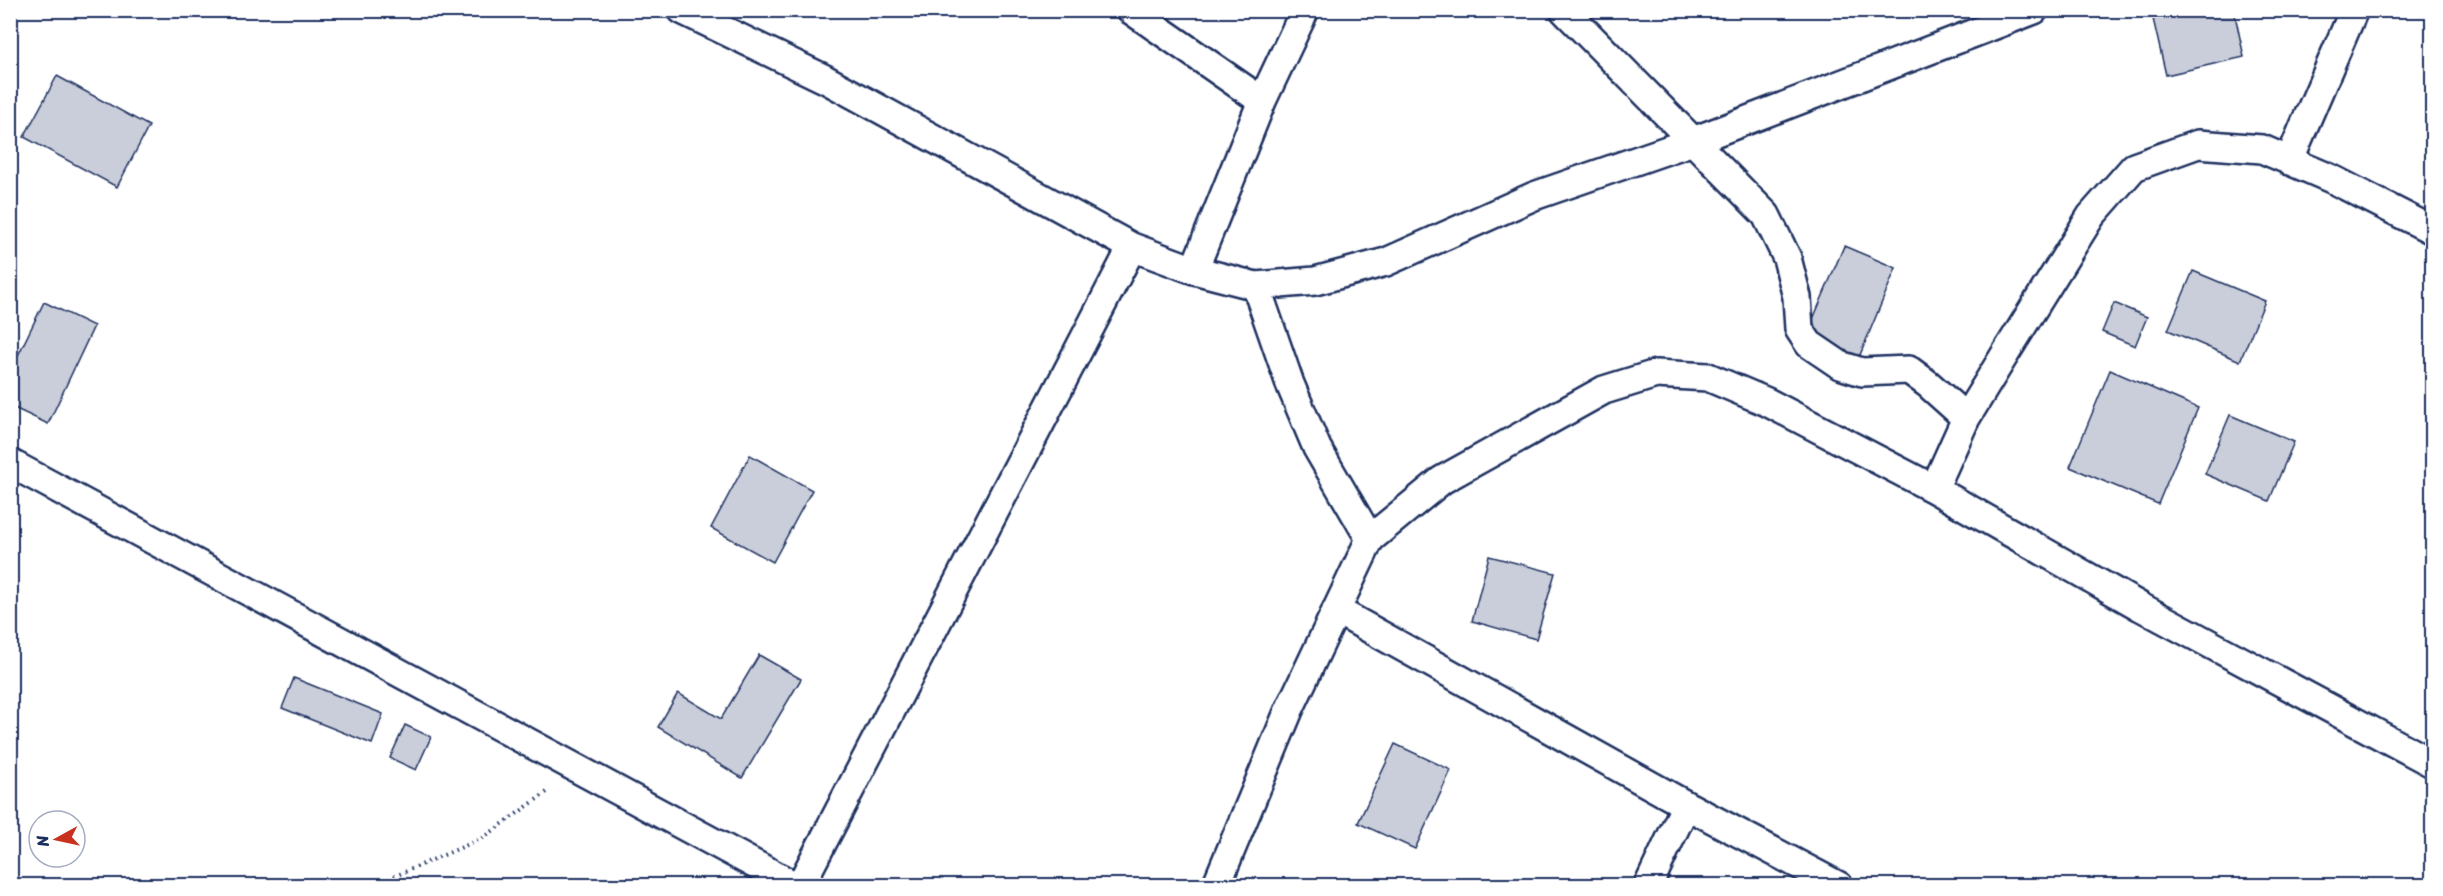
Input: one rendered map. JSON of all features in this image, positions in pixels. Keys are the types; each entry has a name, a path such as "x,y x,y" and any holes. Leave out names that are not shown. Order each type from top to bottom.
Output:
{"street":[{"path":"682,10 825,79 1131,247 1194,270 1256,286 1315,281 1386,262 1534,196 1693,141 2034,10"},
{"path":"1131,10 1262,101"},
{"path":"1564,10 1766,215 1787,258 1797,297 1799,330 1809,344 1840,365 1862,372 1890,369 1909,370 1966,418"},
{"path":"2289,161 2354,10"},
{"path":"1194,270 1296,14"},
{"path":"1934,489 1966,418 2091,216 2134,167 2198,144 2262,149 2332,179 2433,230"},
{"path":"10,463 797,885 1131,247"},
{"path":"1256,286 1290,384 1317,448 1370,539"},
{"path":"1216,885 1289,710 1370,539 1442,480 1604,390 1656,374 1708,377 1767,402 1934,489 2141,607 2433,763"},
{"path":"1336,610 1686,805 1839,885"},
{"path":"1648,885 1686,805"}],"path":[{"path":"372,885 483,838 580,769"}],"building":[{"path":"2151,10 2234,10 2244,57 2166,75"},
{"path":"2392,10 2411,10 2410,14"},
{"path":"57,76 149,126 117,187 24,137"},
{"path":"1844,246 1896,268 1855,367 1802,345"},
{"path":"2193,271 2265,301 2240,361 2168,330"},
{"path":"44,302 94,326 48,424 10,406 10,372"},
{"path":"2114,303 2147,317 2135,346 2102,332"},
{"path":"2110,370 2198,408 2158,504 2070,467"},
{"path":"2230,415 2294,442 2269,501 2205,474"},
{"path":"750,455 812,490 773,562 711,528"},
{"path":"1489,556 1555,573 1536,639 1472,621"},
{"path":"759,655 801,679 742,778 658,727 678,693 721,719"},
{"path":"294,678 383,714 372,744 282,708"},
{"path":"405,725 431,737 416,770 390,758"},
{"path":"1395,744 1451,770 1415,849 1358,823"}]}
